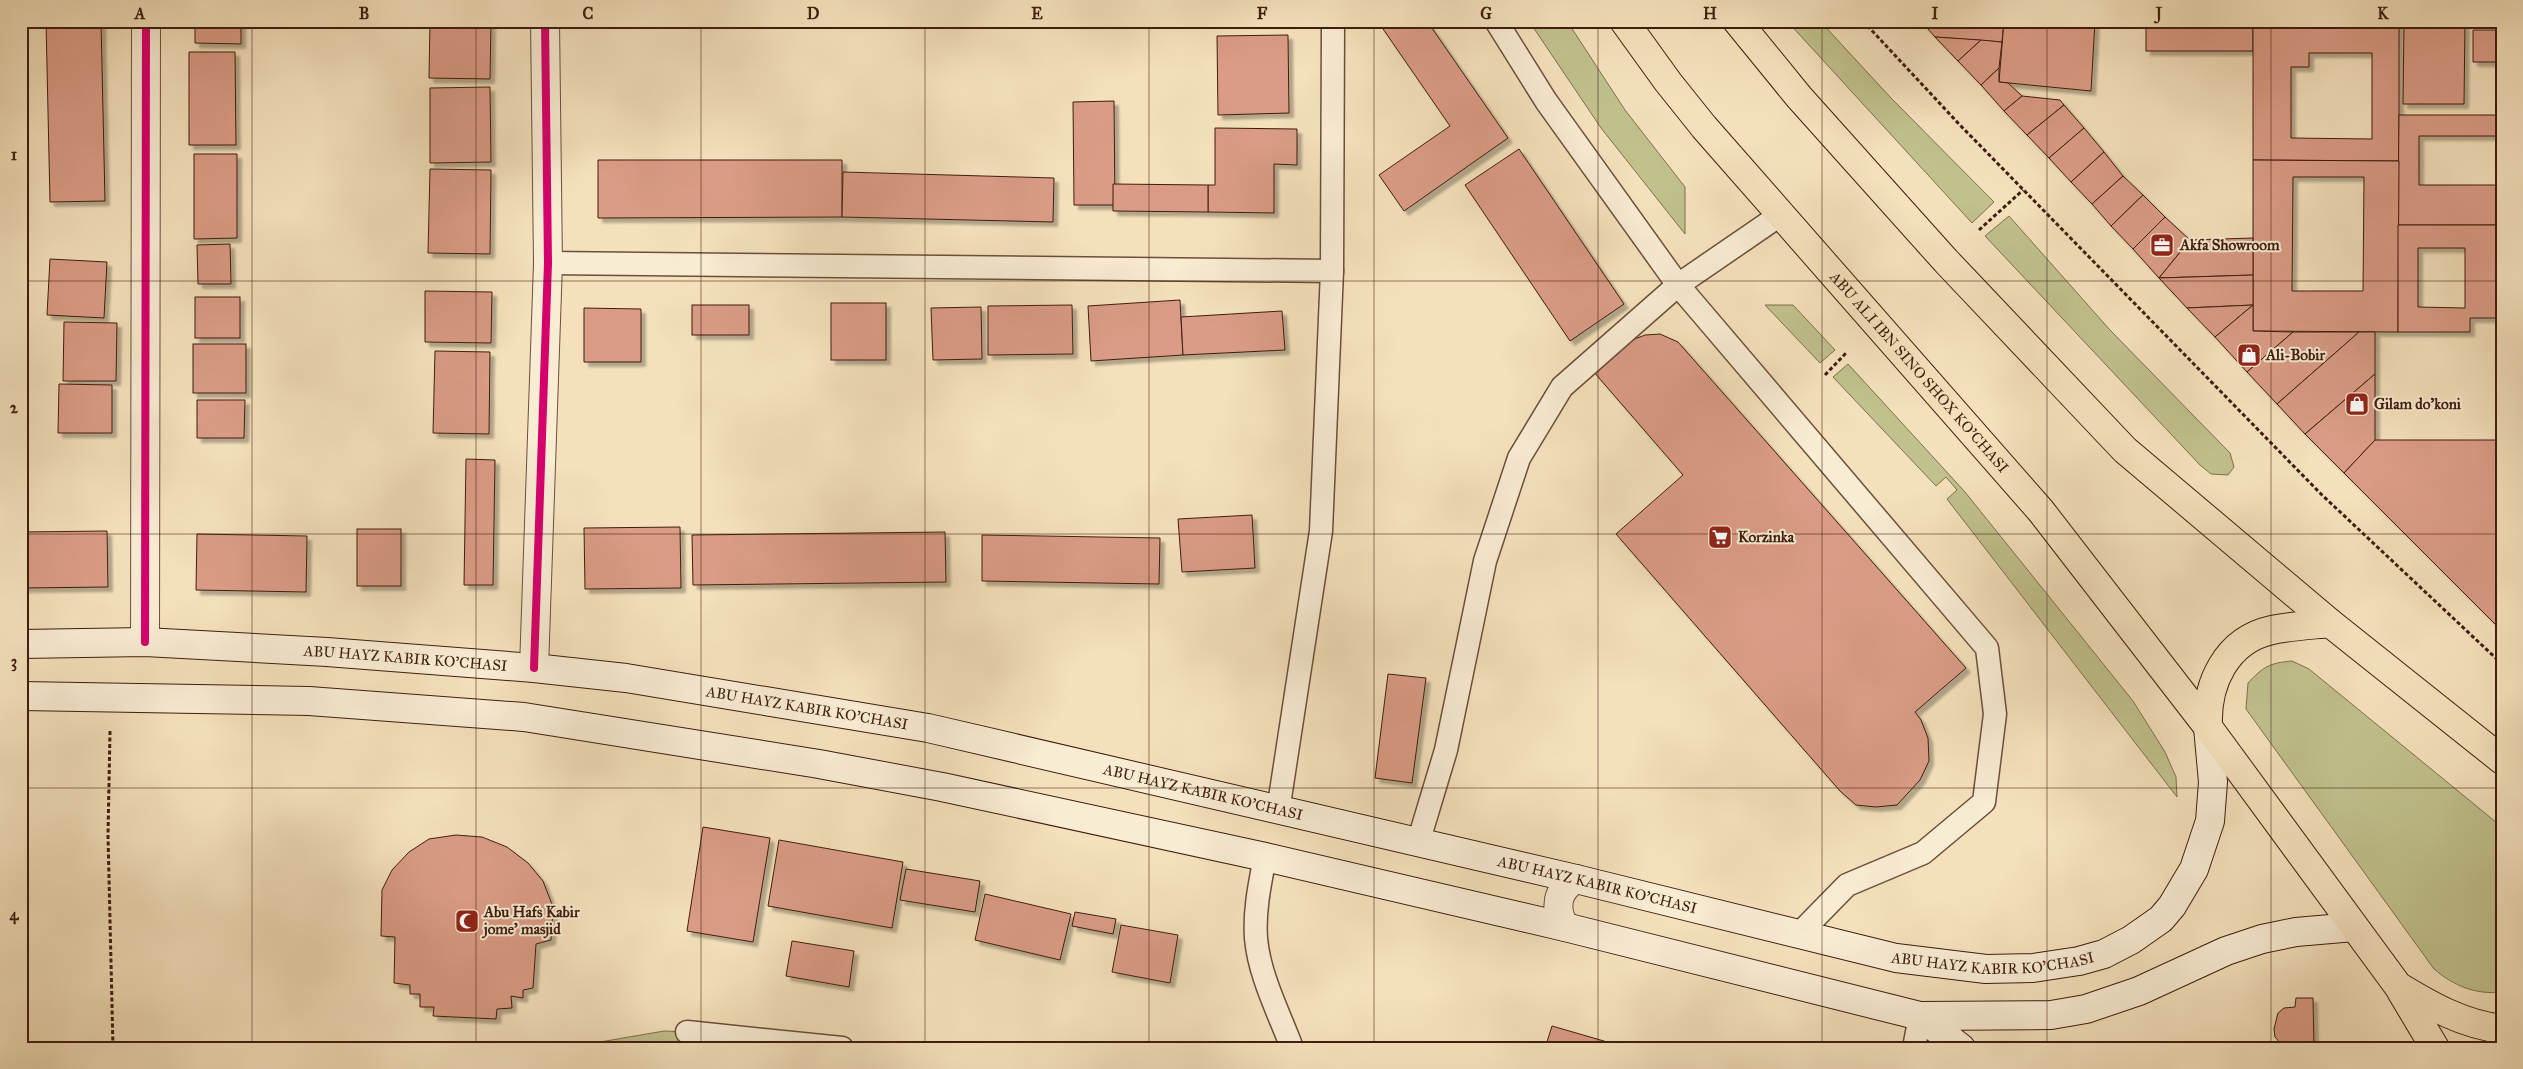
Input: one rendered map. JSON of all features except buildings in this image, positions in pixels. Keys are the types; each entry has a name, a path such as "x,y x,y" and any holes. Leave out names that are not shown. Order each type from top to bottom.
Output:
{"main road":[{"path":"145,642 146,21"},
{"path":"534,668 548,263 545,21"},
{"name":"ABU ALI IBN SINO SHOX KO'CHASI","path":"1624,21 1668,82 1780,215 1878,322 2041,511 2208,727 2398,986"},
{"path":"1737,21 1799,97 1940,254 2125,450 2330,623 2502,760"},
{"path":"2208,727 2210,692 2217,673 2233,653 2249,640 2270,630 2330,623"},
{"name":"ABU HAYZ KABIR KO'CHASI","path":"21,644 145,642 327,652 534,668 626,678 928,728 1576,879 1896,958 1986,969 2033,968 2079,961 2104,954 2152,928 2172,906 2194,869 2204,845 2210,821 2213,782 2208,727"},
{"path":"21,696 111,696 309,701 524,717 612,730 924,784 1265,857 1565,928 1920,1016 2051,1015 2086,1009 2139,991 2226,951 2262,939 2296,932 2354,928"},
{"path":"1565,928 1559,916 1558,901 1565,887 1576,879"},
{"path":"2398,986 2439,1011 2482,1027 2502,1029"},
{"path":"2398,986 2435,1048"},
{"path":"1920,1016 1961,1048"}],"lane":[{"path":"1278,811 1321,531 1332,271 1333,21"},
{"path":"1496,21 1546,101 1678,285 1987,648 1996,714 1984,802 1923,853 1847,885 1799,934"},
{"path":"1418,843 1446,750 1484,562 1519,458 1562,387 1678,285 1780,215"},
{"path":"548,263 1332,271"},
{"path":"1265,857 1258,896 1256,938 1261,963 1292,1048"},
{"path":"1914,1048 1920,1016"},
{"path":"687,1032 842,1048"}],"path":[{"path":"1863,21 2023,190 2322,494 2502,664"},
{"path":"1979,230 2023,190"},
{"path":"1825,375 1846,353"},
{"path":"111,696 108,836 113,1048"}],"green space":[{"path":"1529,21 1567,21 1625,110 1685,187 1685,234 1601,128"},
{"path":"1787,21 1820,21 1891,98 1994,202 1972,223"},
{"path":"2469,21 2502,21 2502,26 2469,26"},
{"path":"2009,216 2110,330 2230,453 2234,467 2228,475 2211,474 2200,465 1985,236"},
{"path":"1765,305 1793,305 1835,350 1820,363"},
{"path":"1848,364 1965,492 2133,701 2165,752 2176,777 2177,797 1947,499 1957,490 1946,477 1936,486 1833,377"},
{"path":"2292,661 2309,669 2502,827 2502,992 2474,991 2457,985 2434,969 2246,709 2248,683 2267,667"},
{"path":"664,1031 687,1032 952,1048 565,1048"}],"cycle path":[{"path":"145,642 146,21"},
{"path":"534,668 548,263 545,21"}],"place":[{"name":"Akfa Showroom","path":"2162,245"},
{"name":"Ali-Bobir","path":"2249,355"},
{"name":"Gilam do'koni","path":"2357,404"},
{"name":"Korzinka","path":"1720,537"},
{"name":"Abu Hafs Kabir jome' masjid","path":"467,921"}]}
